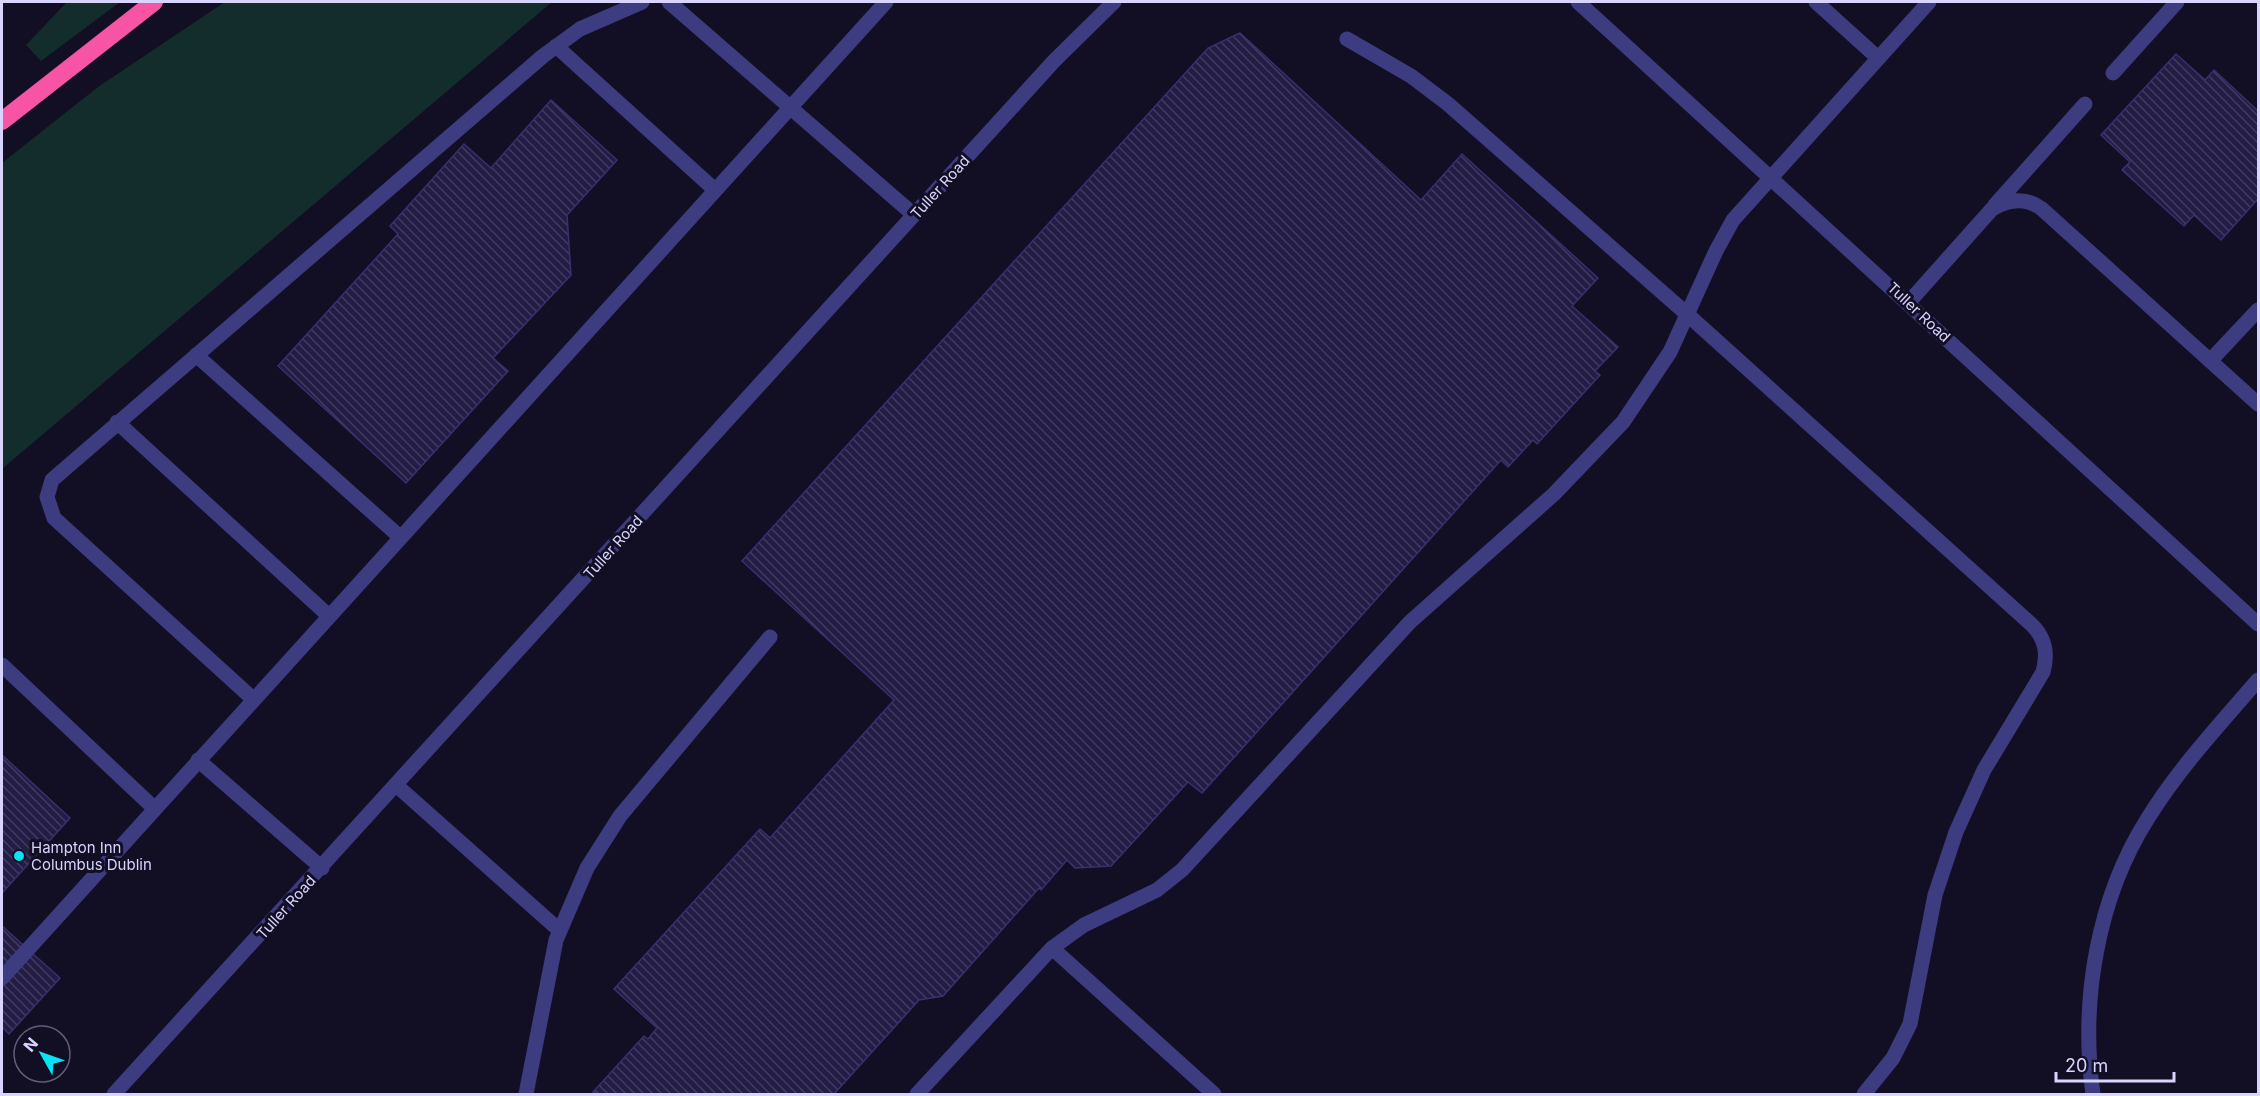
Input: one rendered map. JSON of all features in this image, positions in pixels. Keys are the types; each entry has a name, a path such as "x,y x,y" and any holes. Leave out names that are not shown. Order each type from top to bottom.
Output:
{"highway":[{"path":"2,121 154,2"}],"street":[{"path":"253,699 51,513 47,497 54,476 556,46 594,21 642,2"},
{"path":"669,2 914,215"},
{"path":"2,978 886,2"},
{"name":"Tuller Road","path":"114,1095 1054,61 1114,2"},
{"name":"Tuller Road","path":"1578,2 2259,624"},
{"path":"1816,2 1878,58"},
{"path":"917,1095 1052,948 1084,925 1156,891 1182,870 1410,622 1554,494 1606,441 1649,386 1670,352 1724,236 1771,176 1929,2"},
{"path":"2113,73 2177,2"},
{"path":"1347,39 1411,76 1448,104 1688,315 2032,625 2045,647 2043,672 1984,770 1952,843 1935,895 1915,1003 1904,1039 1884,1071 1864,1095"},
{"path":"556,46 715,190"},
{"path":"1909,302 2085,104"},
{"path":"1987,214 2004,202 2017,200 2037,205 2259,404"},
{"path":"2210,361 2259,310"},
{"path":"196,355 400,537"},
{"path":"117,422 329,616"},
{"path":"526,1095 559,930 587,868 620,816 770,637"},
{"path":"2,665 154,808"},
{"path":"2093,1095 2089,1050 2090,998 2100,937 2126,860 2147,819 2167,790 2259,680"},
{"path":"198,760 322,868"},
{"path":"396,785 559,930"},
{"path":"1052,948 1214,1095"}],"green space":[{"path":"67,2 120,2 41,61 26,45"},
{"path":"225,2 552,2 2,469 2,163 98,87"}],"building":[{"path":"1240,33 1421,200 1462,154 1598,278 1572,306 1618,347 1595,371 1600,375 1537,444 1533,440 1508,467 1501,460 1202,793 1188,782 1111,866 1075,868 1067,860 1041,890 1039,888 943,996 919,1000 834,1094 597,1094 593,1092 644,1036 648,1039 657,1028 614,989 760,829 770,838 894,700 742,561 1208,48"},
{"path":"2176,54 2205,80 2214,70 2258,111 2258,199 2221,240 2194,215 2184,226 2122,170 2130,162 2101,135"},
{"path":"551,100 617,160 567,215 571,275 493,358 508,371 406,483 278,366 398,234 390,226 464,144 491,168"},
{"name":"Hampton Inn Columbus Dublin","path":"2,755 70,818 2,893"},
{"path":"2,926 60,978 18,1024 12,1024 12,1031 9,1034 2,1027"}],"place":[{"name":"Hampton Inn Columbus Dublin","path":"19,856"}]}
